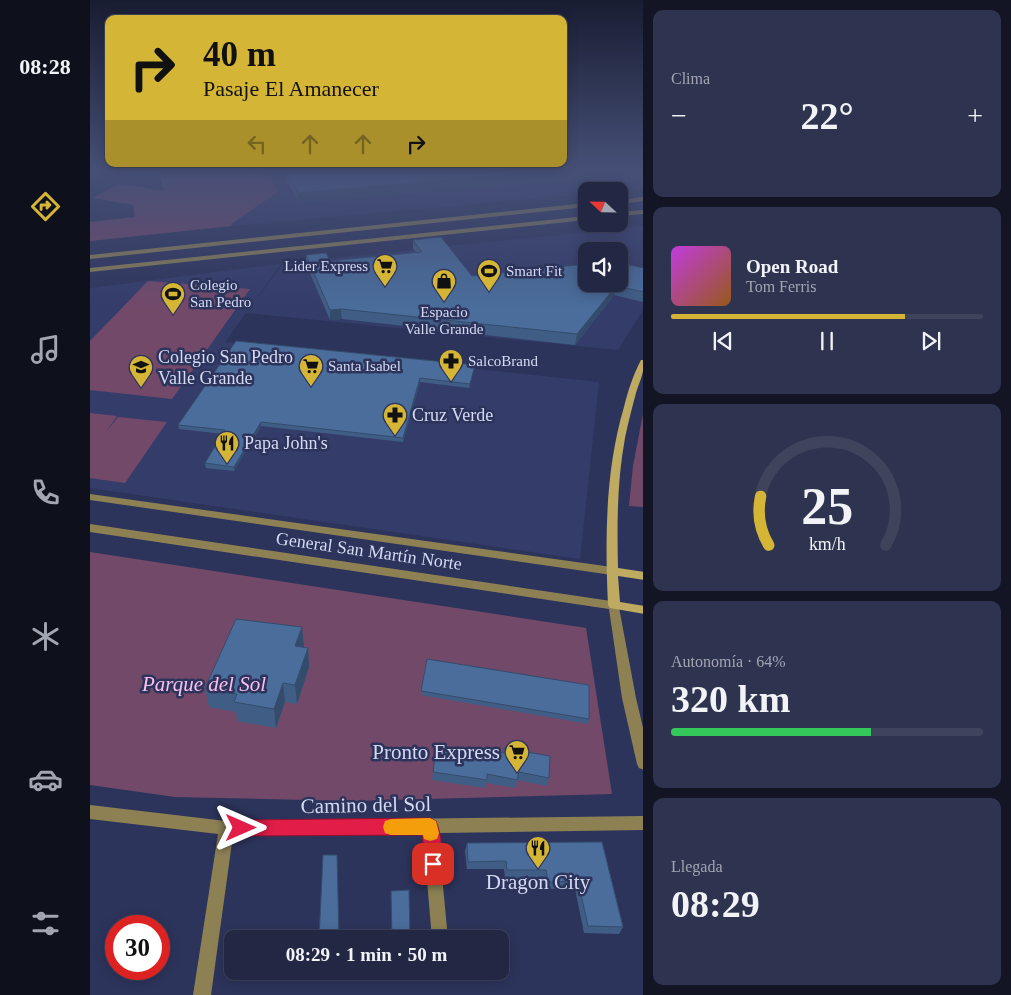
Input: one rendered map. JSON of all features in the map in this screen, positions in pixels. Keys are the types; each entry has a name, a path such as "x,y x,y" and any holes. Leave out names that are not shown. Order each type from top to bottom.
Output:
{"main road":[{"path":"614,605 612,571 614,486 619,441 633,389 643,364"},
{"name":"General San Martín Norte","path":"612,571 643,576"},
{"name":"General San Martín Norte","path":"614,605 643,610"}],"street":[{"path":"90,257 467,217"},
{"path":"90,270 578,219"},
{"name":"General San Martín Norte","path":"90,497 612,571"},
{"name":"General San Martín Norte","path":"90,528 614,605"},
{"path":"614,605 629,698 643,760"},
{"name":"Camino del Sol","path":"90,812 226,828 643,823"},
{"path":"430,826 439,930"},
{"path":"202,995 226,828"}],"shaded area":[{"path":"241,217 327,217 232,226 231,224"},
{"path":"643,226 643,310 618,350 246,313 225,342 599,382 580,559 90,488 90,288 280,264 256,300 284,263 585,232 628,232 628,228"}],"green space":[{"path":"131,217 241,217 231,224 232,226 90,241 90,222"},
{"name":"Colegio San Pedro","path":"148,281 250,289 172,399 90,390 90,341"},
{"path":"90,413 117,416 105,433 118,417 167,422 125,483 90,478"},
{"path":"643,414 643,507 629,506 633,466"},
{"name":"Parque del Sol","path":"90,552 586,628 612,794 352,801 175,797 90,785"}],"building":[{"name":"Espacio Valle Grande","path":"441,237 472,276 578,265 578,292 611,292 577,334 341,309 330,310 306,255 326,253 330,261 422,252 413,240"},
{"name":"Espacio Valle Grande","path":"628,265 643,268 643,292 628,289"},
{"path":"236,341 475,365 470,384 420,378 403,438 261,422 234,467 205,463 225,430 178,425"},
{"path":"236,619 302,627 295,646 308,648 295,685 283,683 274,709 234,702 237,694 205,688"},
{"path":"427,659 589,685 589,719 421,691"},
{"path":"436,748 488,756 489,750 504,753 504,748 550,756 549,778 519,772 517,780 487,774 487,780 433,772"},
{"path":"602,842 623,927 588,926 578,881 548,882 546,870 507,870 506,861 468,862 467,843"},
{"path":"323,855 337,855 339,930 319,930"},
{"path":"409,890 410,930 392,930 391,891"}],"slow traffic":[{"path":"391,827 430,826 430,833"}],"place":[{"name":"Lider Express","path":"385,287"},
{"name":"Smart Fit","path":"489,292"},
{"name":"Espacio Valle Grande","path":"444,302"},
{"name":"Colegio San Pedro","path":"173,315"},
{"name":"SalcoBrand","path":"451,382"},
{"name":"Santa Isabel","path":"311,387"},
{"name":"Colegio San Pedro Valle Grande","path":"141,388"},
{"name":"Cruz Verde","path":"395,436"},
{"name":"Papa John's","path":"227,464"},
{"name":"Pronto Express","path":"517,773"},
{"name":"Dragon City","path":"538,869"}],"route":[{"path":"241,828 430,826 433,864"}]}
